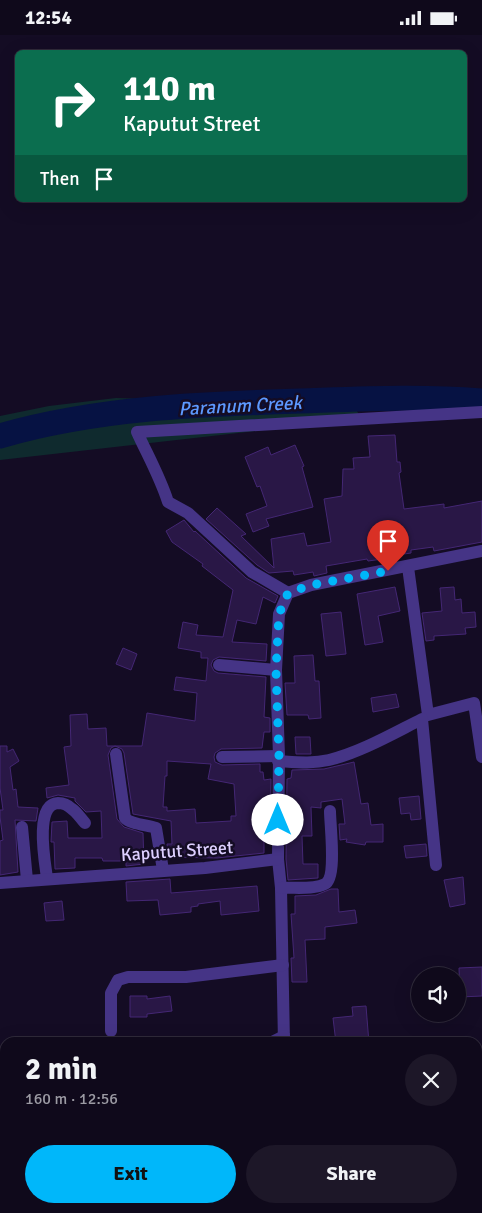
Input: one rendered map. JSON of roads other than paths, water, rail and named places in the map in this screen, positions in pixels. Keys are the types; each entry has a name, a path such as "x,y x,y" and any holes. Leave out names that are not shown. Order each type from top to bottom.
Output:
{"street":[{"path":"288,593 252,572 188,513 168,502 160,476 149,459 138,432 482,412"},
{"path":"284,1037 281,888 278,859 276,670 279,614 288,593 311,585 482,551"},
{"path":"408,567 425,717 436,865"},
{"path":"219,665 276,670"},
{"path":"222,757 278,758 307,763 328,760 376,741 425,717 478,701 482,757"},
{"path":"116,754 125,818 129,822 143,823 156,828 164,870"},
{"path":"47,878 43,832 47,809 54,803 63,803 73,809 86,823"},
{"path":"281,888 318,886 325,884 329,880 332,871 330,811"},
{"path":"22,827 27,880"},
{"name":"Kaputut Street","path":"0,883 47,878 205,868 278,859"},
{"path":"111,1031 111,993 118,980 128,977 186,977 283,965"}],"waterway":[{"name":"Paranum Creek","path":"0,436 73,419 111,413 187,406 391,398 482,401"}]}
